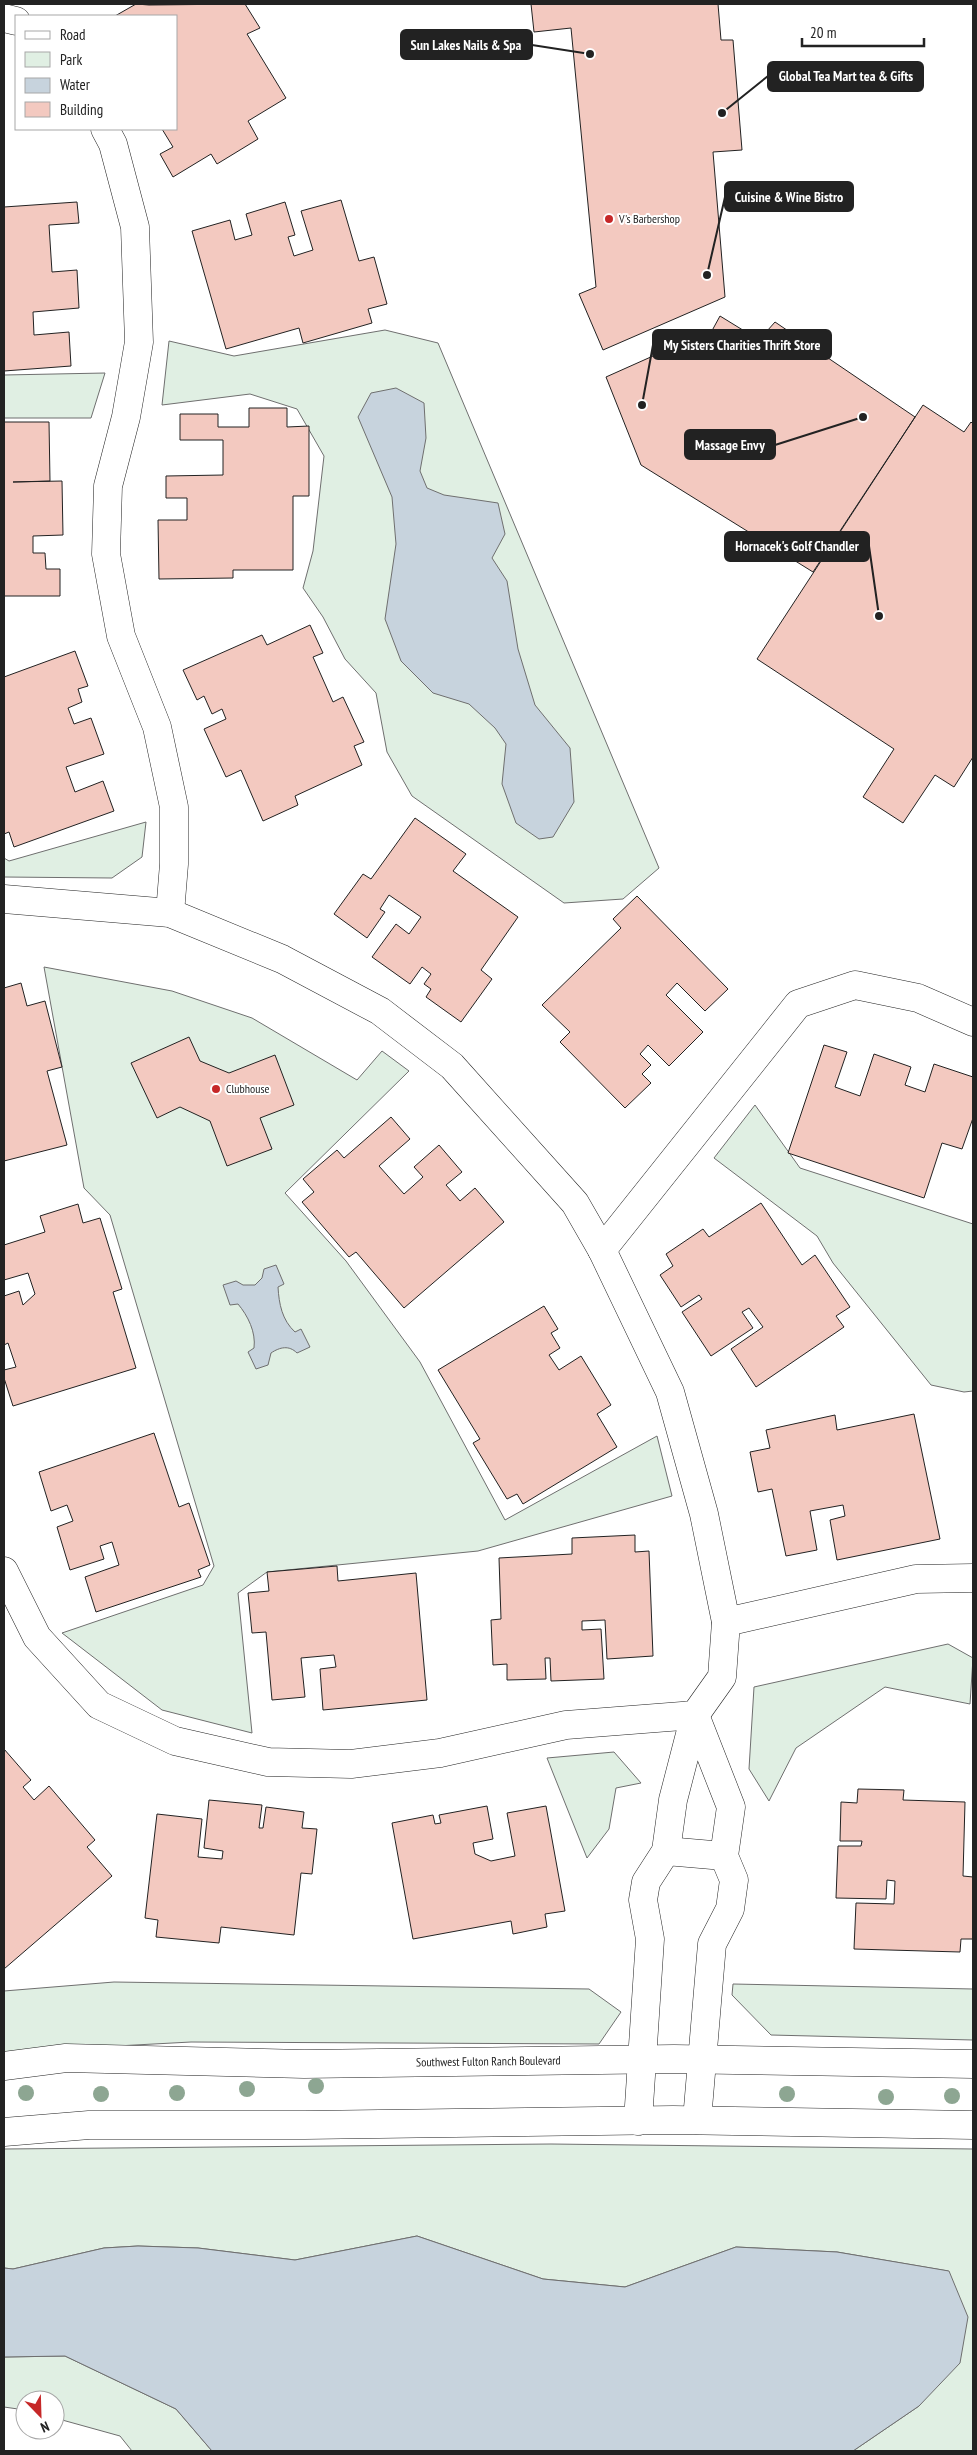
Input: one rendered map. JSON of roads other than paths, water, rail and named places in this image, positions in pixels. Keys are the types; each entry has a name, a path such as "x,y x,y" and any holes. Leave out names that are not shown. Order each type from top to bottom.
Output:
{"street":[{"path":"106,130 113,144 135,227 138,342 126,417 108,486 106,554 121,636 157,727 174,807 174,864 170,913"},
{"path":"4,899 170,913 282,959 380,1011 444,1061 575,1203 602,1250 670,1392 704,1514 726,1622 722,1677 695,1715 673,1800 666,1851 646,1882 643,1900 650,1939 638,2121"},
{"path":"602,1250 798,1004 854,986 918,998 973,1022"},
{"path":"4,1571 37,1637 99,1705 175,1741 268,1762 351,1764 440,1753 566,1725 695,1715"},
{"path":"726,1622 916,1579 973,1578"},
{"path":"695,1715 731,1807 724,1856 734,1880 730,1909 712,1944 698,2120"},
{"path":"666,1851 724,1856"},
{"name":"Southwest Fulton Ranch Boulevard","path":"4,2066 66,2058 304,2064 642,2059 973,2064"},
{"path":"4,2132 89,2125 305,2125 698,2120 973,2126"}],"water":[{"path":"396,388 424,403 426,438 420,471 427,488 444,495 498,503 505,534 492,558 507,581 518,649 535,705 570,748 574,802 553,837 539,839 516,823 502,784 506,744 495,728 469,704 433,693 401,661 385,619 396,544 392,497 358,417 371,393"},
{"path":"276,1265 284,1284 278,1287 280,1306 284,1317 295,1332 301,1329 310,1347 297,1353 288,1348 278,1349 271,1353 268,1365 256,1369 248,1352 254,1348 251,1324 238,1304 230,1305 223,1285 236,1281 243,1285 255,1285 262,1278 264,1269"},
{"path":"417,2236 543,2279 625,2287 736,2247 837,2252 949,2271 968,2317 960,2363 919,2406 853,2451 212,2451 176,2409 65,2356 4,2357 4,2268 13,2269 104,2248 138,2246 198,2248 295,2260"}],"place":[{"name":"Sun Lakes Nails & Spa","path":"590,54"},
{"name":"Global Tea Mart tea & Gifts","path":"722,113"},
{"name":"V's Barbershop","path":"609,219"},
{"name":"Cuisine & Wine Bistro","path":"707,275"},
{"name":"My Sisters Charities Thrift Store","path":"642,405"},
{"name":"Massage Envy","path":"863,417"},
{"name":"Hornacek's Golf Chandler","path":"879,616"},
{"name":"Clubhouse","path":"216,1089"}]}
